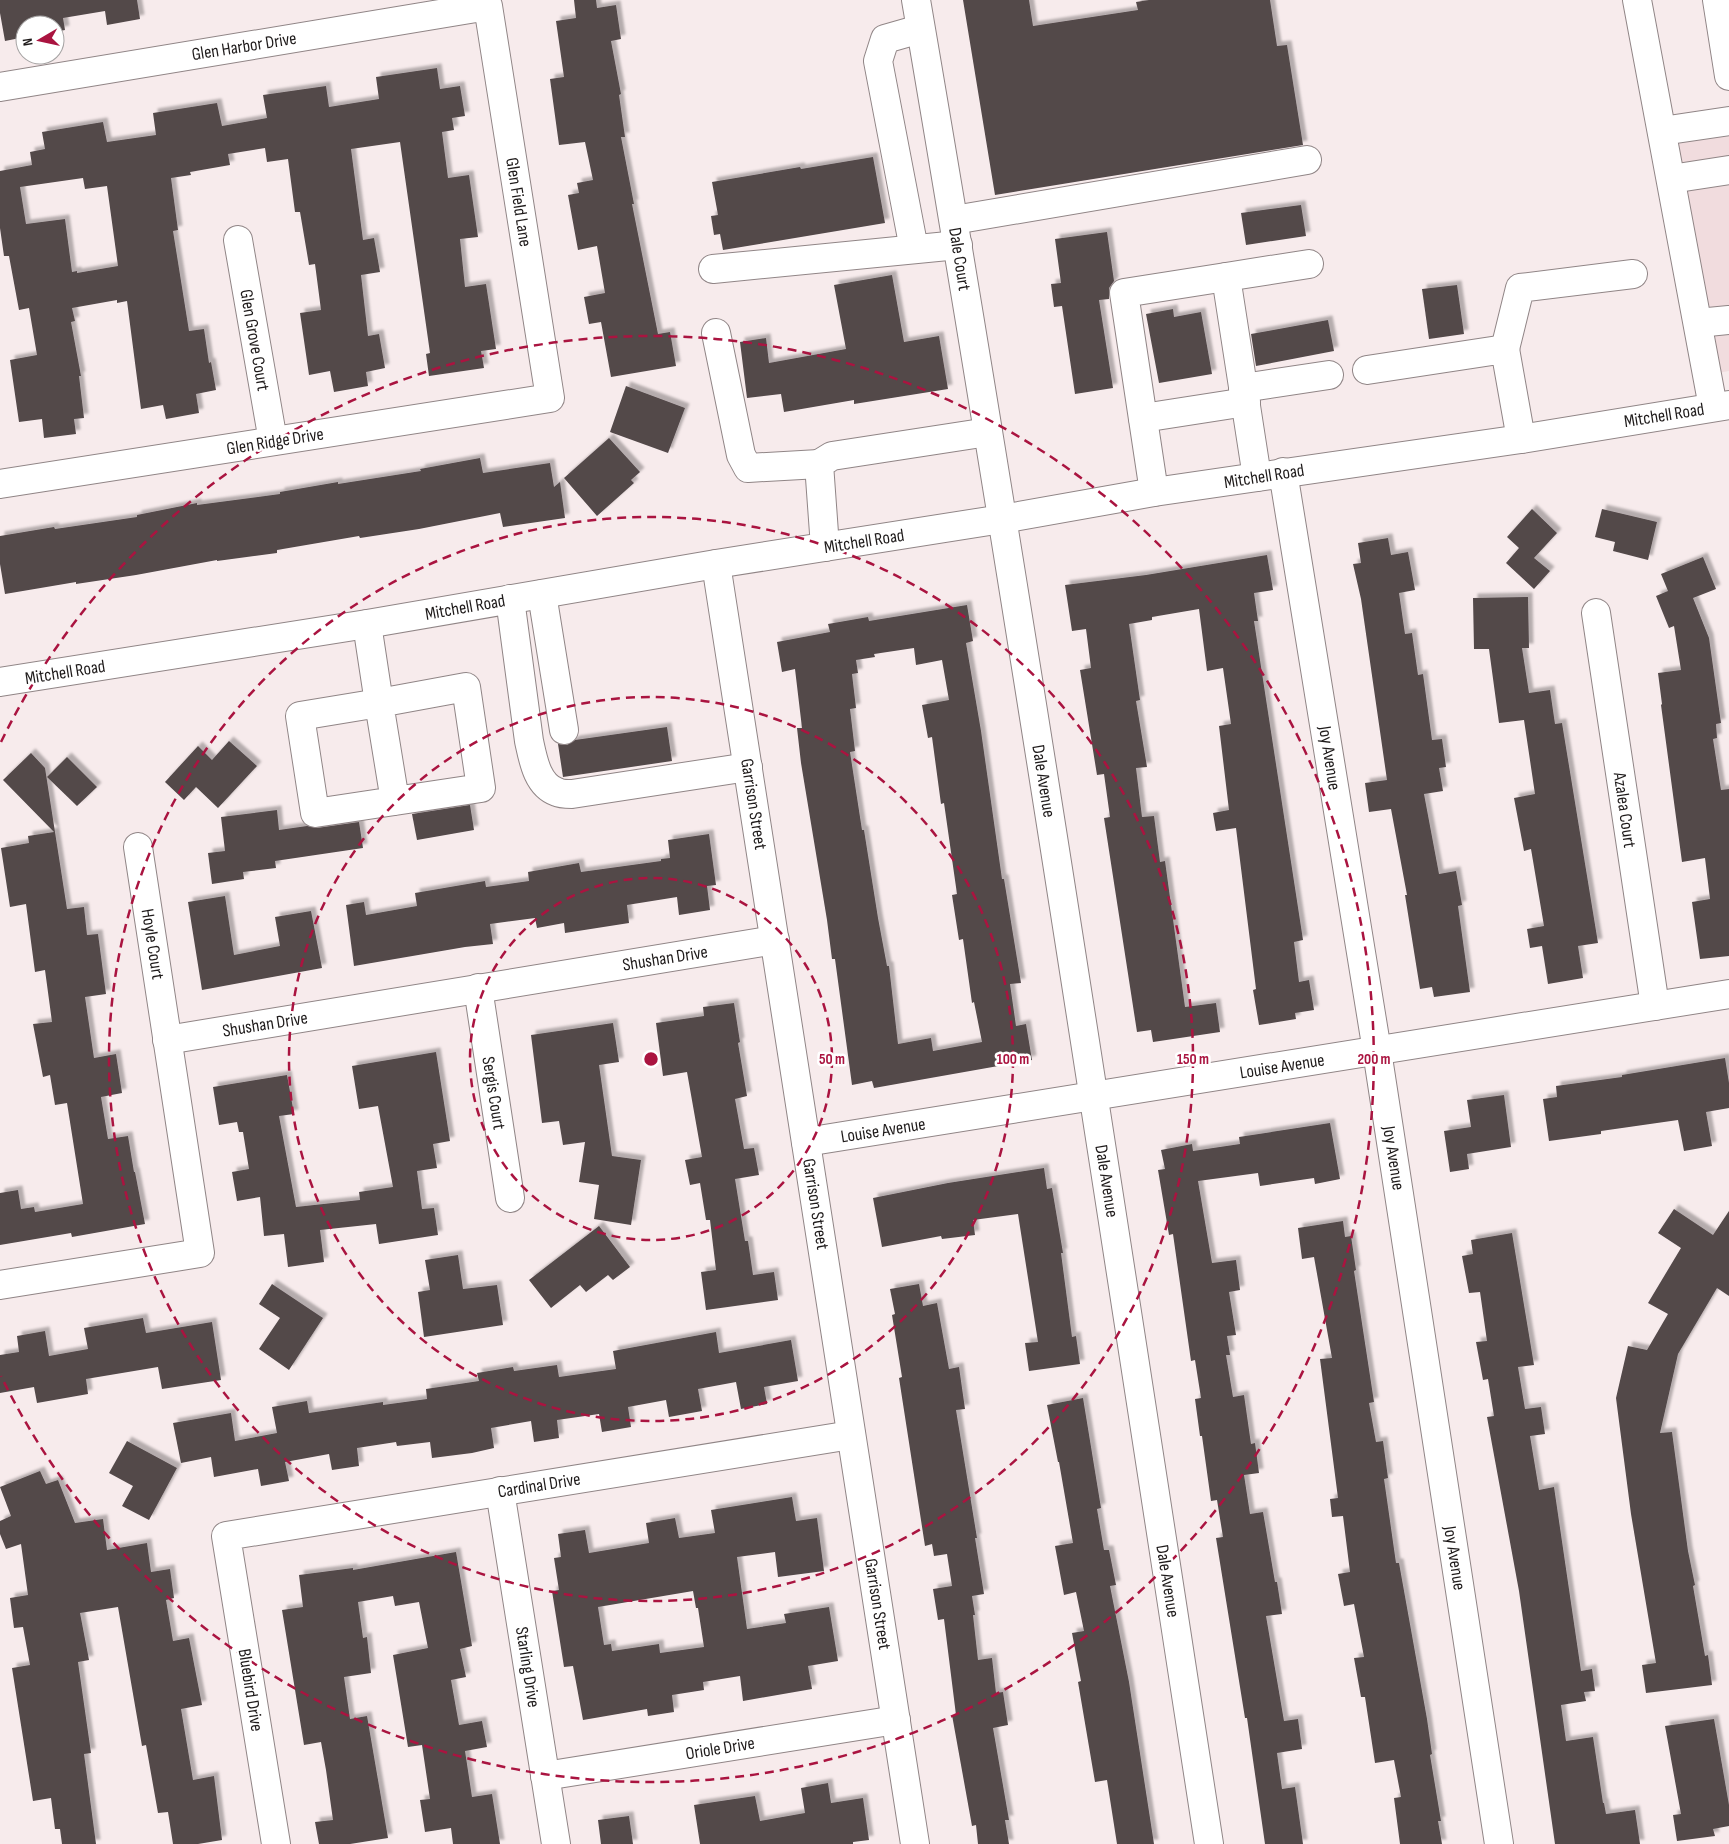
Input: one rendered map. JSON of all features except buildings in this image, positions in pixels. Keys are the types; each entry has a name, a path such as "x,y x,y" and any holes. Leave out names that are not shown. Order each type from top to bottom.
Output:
{"street":[{"name":"Dale Court","path":"916,0 1002,519"},
{"path":"1638,0 1698,324 1721,406"},
{"path":"1717,0 1729,76"},
{"name":"Glen Harbor Drive","path":"0,87 488,6"},
{"name":"Glen Field Lane","path":"488,6 550,398"},
{"path":"914,249 878,61 885,39 920,29"},
{"path":"1662,131 1729,121"},
{"path":"713,270 914,249 956,233 1307,160"},
{"path":"1671,179 1729,170"},
{"name":"Glen Grove Court","path":"238,240 273,441"},
{"path":"1154,492 1124,294 1309,264"},
{"path":"1521,439 1505,349 1520,288 1632,274"},
{"name":"Joy Avenue","path":"1226,277 1245,395 1270,475 1377,1051 1499,1844"},
{"path":"1698,324 1729,320"},
{"path":"716,333 741,455 748,468 819,464 832,456 988,432"},
{"path":"1367,370 1505,349"},
{"path":"1143,418 1329,375"},
{"name":"Glen Ridge Drive","path":"0,484 550,398"},
{"name":"Mitchell Road","path":"0,682 367,624 1154,492 1521,439 1721,406"},
{"path":"819,464 825,547"},
{"name":"Dale Avenue","path":"1002,519 1094,1096 1208,1844"},
{"name":"Garrison Street","path":"716,564 915,1844"},
{"path":"542,594 564,730"},
{"path":"510,599 530,741 534,762 544,783 557,792 572,794 748,767"},
{"name":"Azalea Court","path":"1596,613 1655,1006"},
{"path":"367,624 395,801"},
{"path":"466,687 481,788 315,813 300,716 379,702 466,687"},
{"name":"Hoyle Court","path":"138,847 167,1040"},
{"name":"Shushan Drive","path":"167,1040 775,940"},
{"name":"Sergis Court","path":"478,988 510,1198"},
{"name":"Louise Avenue","path":"806,1142 1729,994"},
{"path":"0,1285 200,1253 167,1040"},
{"name":"Cardinal Drive","path":"226,1536 851,1435"},
{"name":"Starling Drive","path":"500,1491 556,1844"},
{"name":"Bluebird Drive","path":"226,1536 276,1844"},
{"name":"Oriole Drive","path":"545,1776 896,1720"}],"shaded area":[{"path":"1729,136 1729,371 1695,377 1656,146"}]}
